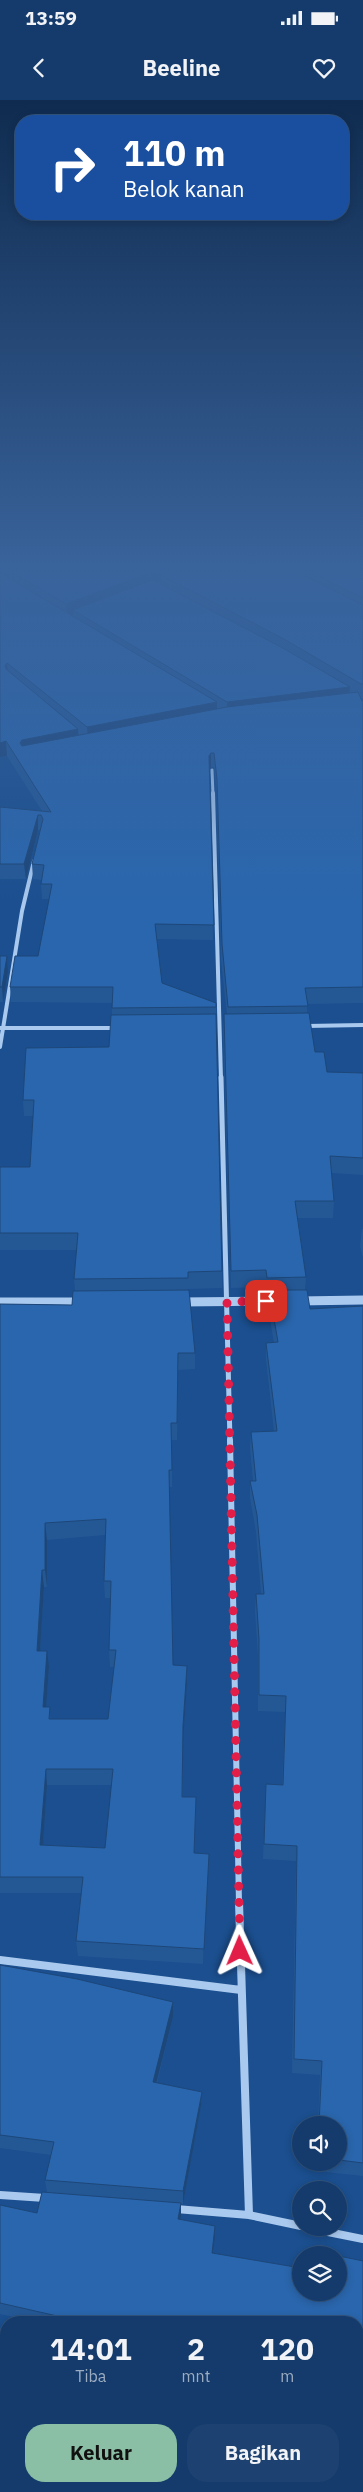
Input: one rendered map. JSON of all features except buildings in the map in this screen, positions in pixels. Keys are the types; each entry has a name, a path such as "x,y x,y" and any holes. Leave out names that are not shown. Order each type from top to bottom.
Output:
{"street":[{"path":"212,770 227,1302 240,1990 249,2215"},
{"path":"0,1047 1,1028 22,911 36,853"},
{"path":"295,1026 363,1025"},
{"path":"218,1027 228,1027"},
{"path":"1,1028 120,1028"},
{"path":"168,1302 363,1300"},
{"path":"0,1302 89,1302"},
{"path":"0,1960 240,1990"},
{"path":"0,2194 58,2200"},
{"path":"165,2209 249,2215 292,2224"},
{"path":"345,2236 363,2240"}],"route":[{"path":"240,1951 227,1302 266,1301"}]}
